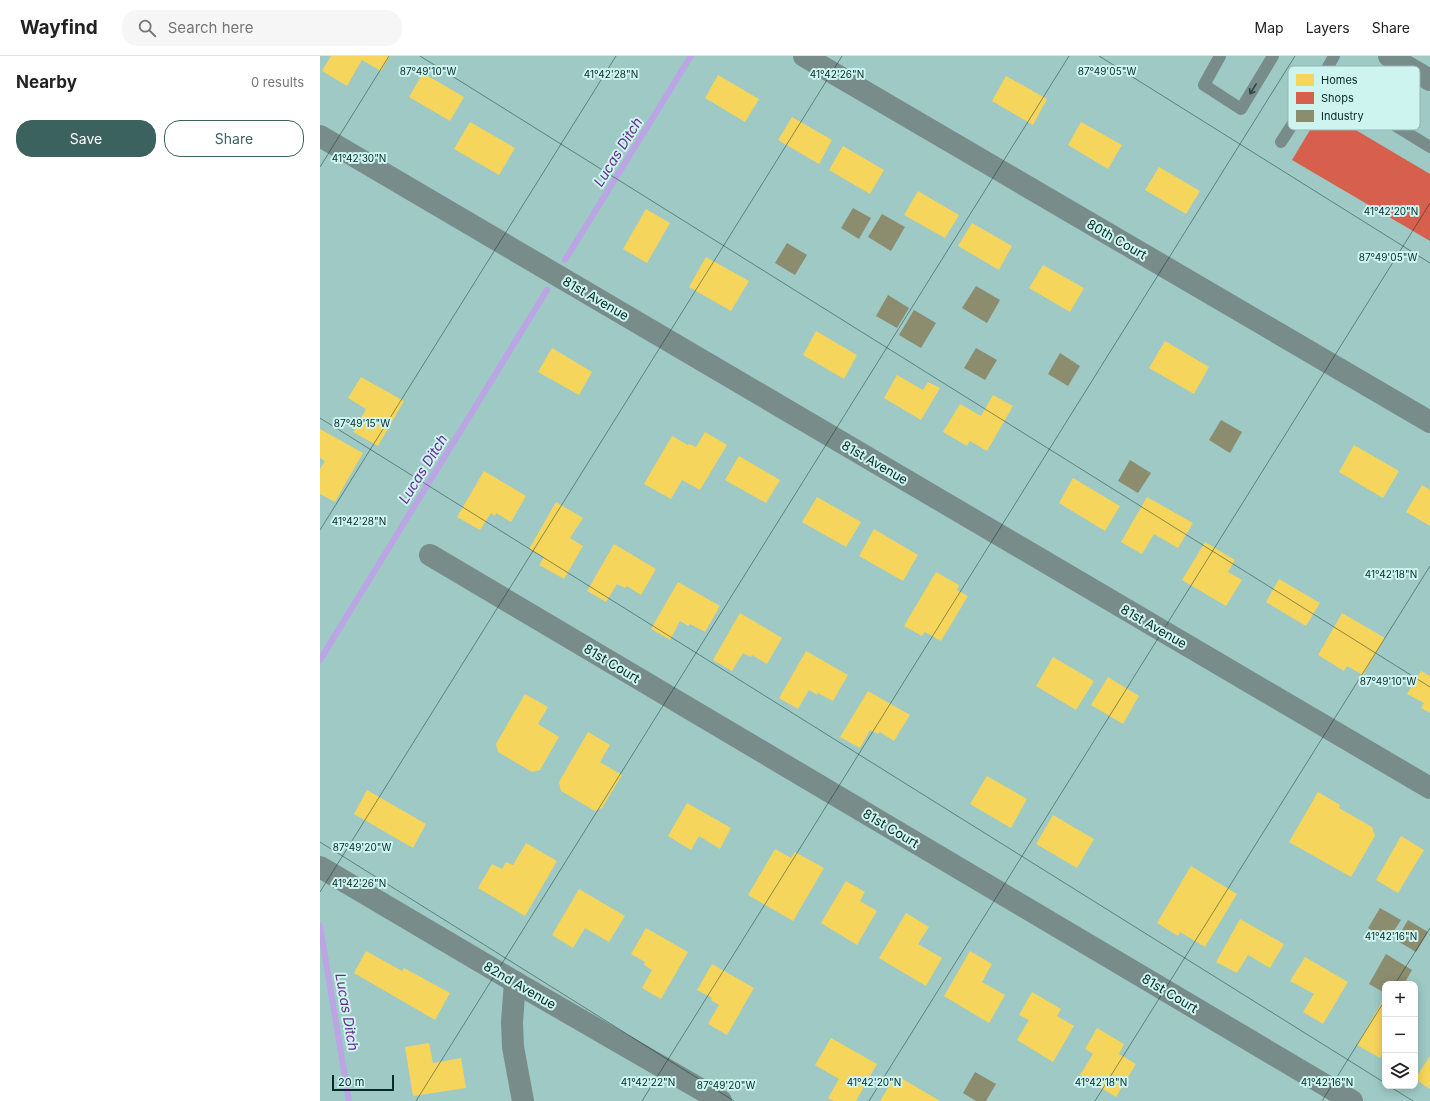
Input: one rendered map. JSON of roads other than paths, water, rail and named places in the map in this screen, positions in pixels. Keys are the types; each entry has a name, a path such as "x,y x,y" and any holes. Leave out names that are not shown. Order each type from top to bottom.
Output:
{"street":[{"name":"80th Court","path":"804,56 1430,422"},
{"path":"1389,56 1406,66"},
{"path":"1420,74 1430,80"},
{"name":"81st Avenue","path":"320,136 1430,788"},
{"name":"81st Court","path":"430,555 1352,1101"},
{"name":"82nd Avenue","path":"320,867 721,1101"},
{"path":"515,982 512,1022 513,1047 523,1101"}],"lane":[{"path":"1220,56 1204,85 1241,109 1274,56"},
{"path":"1329,66 1334,56"},
{"path":"1281,142 1289,130"},
{"path":"1402,130 1430,147"}],"waterway":[{"name":"Lucas Ditch","path":"565,260 691,56"},
{"name":"Lucas Ditch","path":"320,660 547,290"},
{"name":"Lucas Ditch","path":"320,926 349,1101"}]}
